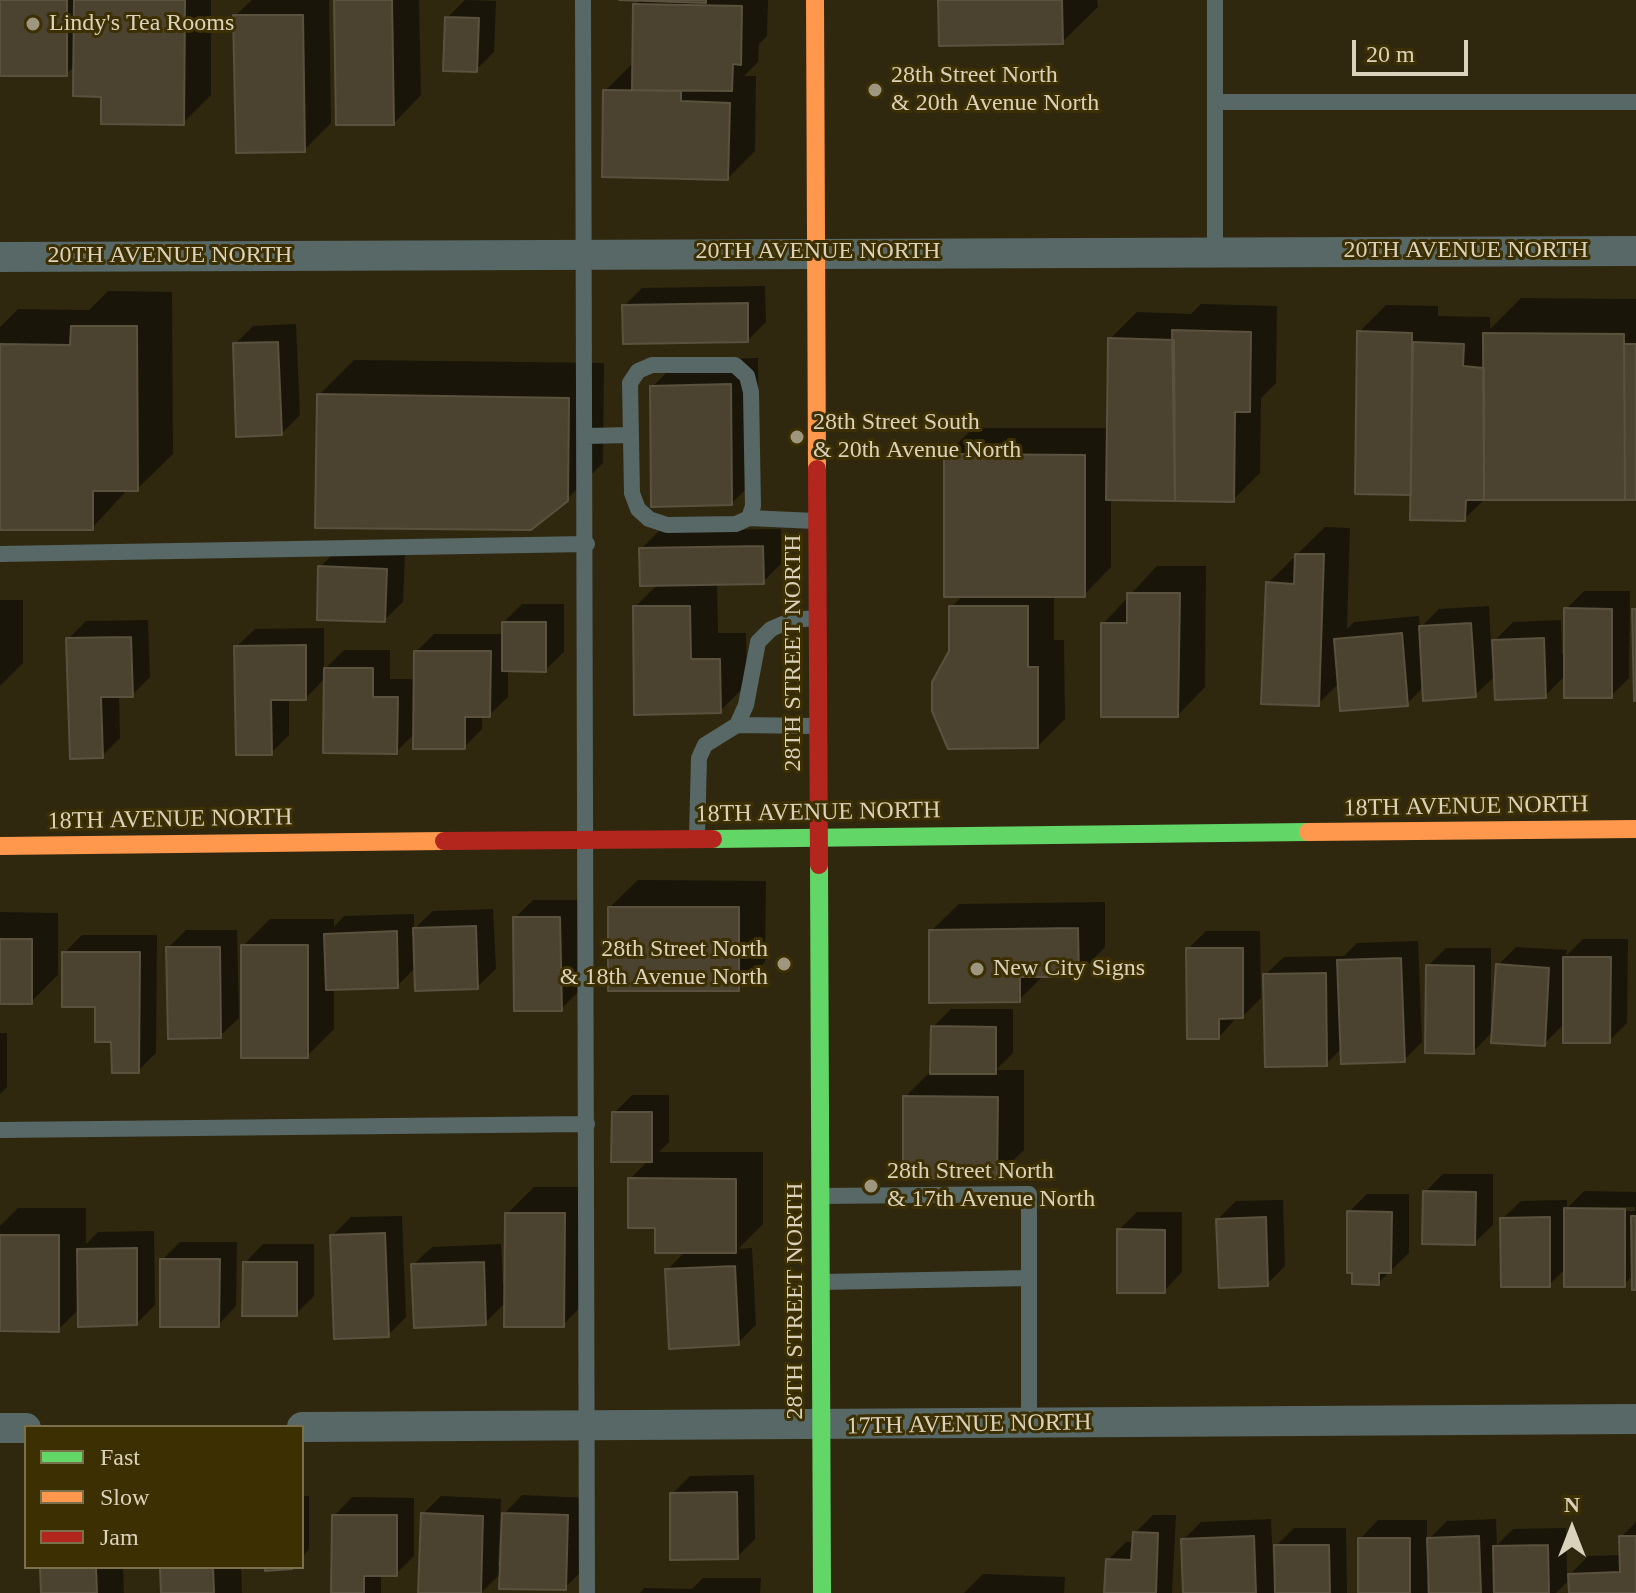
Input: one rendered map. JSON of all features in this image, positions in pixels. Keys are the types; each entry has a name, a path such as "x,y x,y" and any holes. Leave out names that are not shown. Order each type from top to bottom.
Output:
{"street":[{"name":"28TH STREET NORTH","path":"815,0 822,1593"},
{"name":"20TH AVENUE NORTH","path":"0,257 1636,251"},
{"name":"18TH AVENUE NORTH","path":"0,846 1636,829"},
{"name":"17TH AVENUE NORTH","path":"304,1427 1636,1419"},
{"path":"0,1428 24,1428"}],"lane":[{"path":"583,0 587,544 587,1593"},
{"path":"1215,0 1215,252"},
{"path":"1215,102 1636,102"},
{"path":"749,518 753,506 751,392 747,376 735,365 652,365 638,371 630,383 632,493 638,509 649,519 667,525 722,524 749,518 817,521"},
{"path":"586,436 631,435"},
{"path":"0,554 587,544"},
{"path":"737,725 746,705 758,642 771,629 792,620 817,618"},
{"path":"697,839 699,758 705,745 737,725 818,726"},
{"path":"0,1130 587,1124"},
{"path":"820,1196 1029,1194 1029,1424"},
{"path":"820,1282 1029,1278"}],"building":[{"path":"0,0 67,0 67,76 0,76"},
{"path":"74,0 185,0 184,125 101,124 101,97 73,96"},
{"path":"334,0 392,0 394,125 336,125"},
{"path":"619,0 706,0 706,3"},
{"path":"938,0 1062,0 1063,44 939,46"},
{"path":"633,4 742,6 741,65 733,64 732,91 632,90"},
{"path":"233,15 303,15 305,152 236,153"},
{"path":"445,17 479,18 477,72 443,71"},
{"path":"603,90 681,91 681,101 730,103 728,180 602,177"},
{"path":"748,303 748,342 623,344 622,305"},
{"path":"71,326 137,326 138,491 93,491 93,530 0,530 0,344 70,345"},
{"path":"1172,330 1251,332 1250,412 1235,412 1234,502 1175,501"},
{"path":"1357,331 1412,333 1411,495 1355,494"},
{"path":"1483,333 1624,334 1625,500 1484,500"},
{"path":"1108,338 1174,340 1175,501 1106,500"},
{"path":"278,342 282,435 236,437 233,343"},
{"path":"1413,342 1464,344 1463,366 1484,368 1484,500 1466,500 1465,521 1410,520"},
{"path":"1624,344 1636,344 1636,500 1625,500"},
{"path":"731,384 732,505 651,507 650,386"},
{"path":"317,394 569,398 568,501 531,530 315,528"},
{"path":"944,454 1085,455 1085,597 944,597"},
{"path":"763,546 764,584 640,586 639,548"},
{"path":"1295,554 1324,554 1319,706 1261,704 1266,582 1294,584"},
{"path":"318,566 387,569 385,622 317,620"},
{"path":"1127,593 1180,593 1178,717 1101,717 1101,623 1127,623"},
{"path":"633,606 690,606 691,659 720,659 721,713 634,715"},
{"path":"949,606 1028,606 1028,667 1038,667 1038,748 948,749 932,711 932,682 949,651"},
{"path":"1564,608 1612,609 1612,698 1564,698"},
{"path":"1632,609 1636,609 1636,701 1634,701"},
{"path":"502,622 546,622 546,672 502,671"},
{"path":"1471,623 1476,697 1423,701 1419,626"},
{"path":"1402,633 1408,706 1340,711 1334,639"},
{"path":"131,637 133,697 101,697 103,758 70,759 66,638"},
{"path":"1544,638 1546,698 1495,700 1492,640"},
{"path":"306,645 306,700 271,700 272,755 236,755 234,646"},
{"path":"414,651 491,651 490,717 465,717 465,749 413,749"},
{"path":"324,668 373,668 373,697 398,697 397,754 323,753"},
{"path":"608,907 739,907 739,991 608,991"},
{"path":"513,917 560,917 562,1011 514,1011"},
{"path":"476,926 478,989 415,991 413,928"},
{"path":"1078,928 1079,977 1020,977 1020,1002 929,1003 929,930"},
{"path":"397,931 398,988 326,990 324,934"},
{"path":"0,939 32,939 32,1004 0,1004"},
{"path":"241,945 308,945 308,1058 241,1058"},
{"path":"166,947 220,947 221,1038 168,1039"},
{"path":"1186,948 1243,948 1243,1018 1219,1019 1219,1039 1187,1039"},
{"path":"62,952 140,952 139,1073 112,1073 111,1042 95,1042 95,1007 62,1007"},
{"path":"1563,957 1611,957 1610,1043 1563,1043"},
{"path":"1401,958 1405,1062 1341,1064 1337,960"},
{"path":"1496,964 1549,968 1545,1046 1491,1043"},
{"path":"1426,965 1474,966 1474,1054 1425,1053"},
{"path":"1326,973 1327,1066 1265,1067 1263,974"},
{"path":"931,1026 996,1027 996,1074 930,1074"},
{"path":"903,1096 998,1097 997,1179 903,1178"},
{"path":"612,1112 652,1112 652,1162 611,1162"},
{"path":"628,1178 736,1179 736,1253 655,1253 655,1228 628,1228"},
{"path":"1423,1191 1476,1192 1475,1245 1422,1244"},
{"path":"1564,1208 1625,1209 1625,1287 1564,1287"},
{"path":"1347,1211 1392,1212 1391,1273 1379,1273 1379,1285 1352,1284 1352,1273 1347,1273"},
{"path":"505,1213 565,1213 564,1327 504,1327"},
{"path":"1631,1216 1636,1216 1636,1290 1632,1290"},
{"path":"1266,1217 1268,1286 1219,1288 1216,1219"},
{"path":"1550,1217 1550,1287 1501,1287 1500,1218"},
{"path":"1117,1229 1165,1230 1165,1293 1117,1293"},
{"path":"385,1233 389,1337 334,1339 330,1235"},
{"path":"0,1235 59,1235 59,1332 0,1331"},
{"path":"137,1248 137,1325 78,1327 77,1249"},
{"path":"160,1259 220,1259 219,1327 160,1327"},
{"path":"243,1262 297,1262 297,1316 242,1316"},
{"path":"484,1262 486,1325 414,1328 411,1264"},
{"path":"735,1266 739,1345 669,1349 665,1269"},
{"path":"737,1492 738,1559 670,1560 670,1493"},
{"path":"421,1513 483,1516 481,1593 418,1593"},
{"path":"502,1513 568,1515 566,1590 499,1589"},
{"path":"332,1515 397,1515 397,1576 364,1576 364,1593 331,1593"},
{"path":"1133,1532 1158,1533 1156,1593 1104,1593 1106,1559 1131,1560"},
{"path":"1254,1536 1256,1593 1183,1593 1181,1539"},
{"path":"1479,1536 1481,1593 1429,1593 1427,1538"},
{"path":"1619,1536 1636,1536 1636,1593 1569,1593 1568,1574 1620,1572"},
{"path":"1358,1538 1410,1538 1410,1593 1358,1593"},
{"path":"1274,1545 1329,1545 1330,1593 1275,1593"},
{"path":"1548,1545 1549,1593 1494,1593 1493,1546"},
{"path":"40,1569 96,1569 97,1593 41,1593"},
{"path":"160,1569 213,1569 214,1593 161,1593"}],"traffic: fast":[{"path":"713,839 1308,832"},
{"path":"819,865 822,1593"}],"traffic: slow":[{"path":"815,0 817,469"},
{"path":"1308,832 1636,829"},
{"path":"0,846 444,841"}],"traffic: jam":[{"path":"817,469 819,865"},
{"path":"444,841 713,839"}],"place":[{"name":"Lindy's Tea Rooms","path":"33,24"},
{"name":"28th Street North & 20th Avenue North","path":"875,90"},
{"name":"28th Street South & 20th Avenue North","path":"797,437"},
{"name":"28th Street North & 18th Avenue North","path":"784,964"},
{"name":"New City Signs","path":"977,969"},
{"name":"28th Street North & 17th Avenue North","path":"871,1186"}]}
